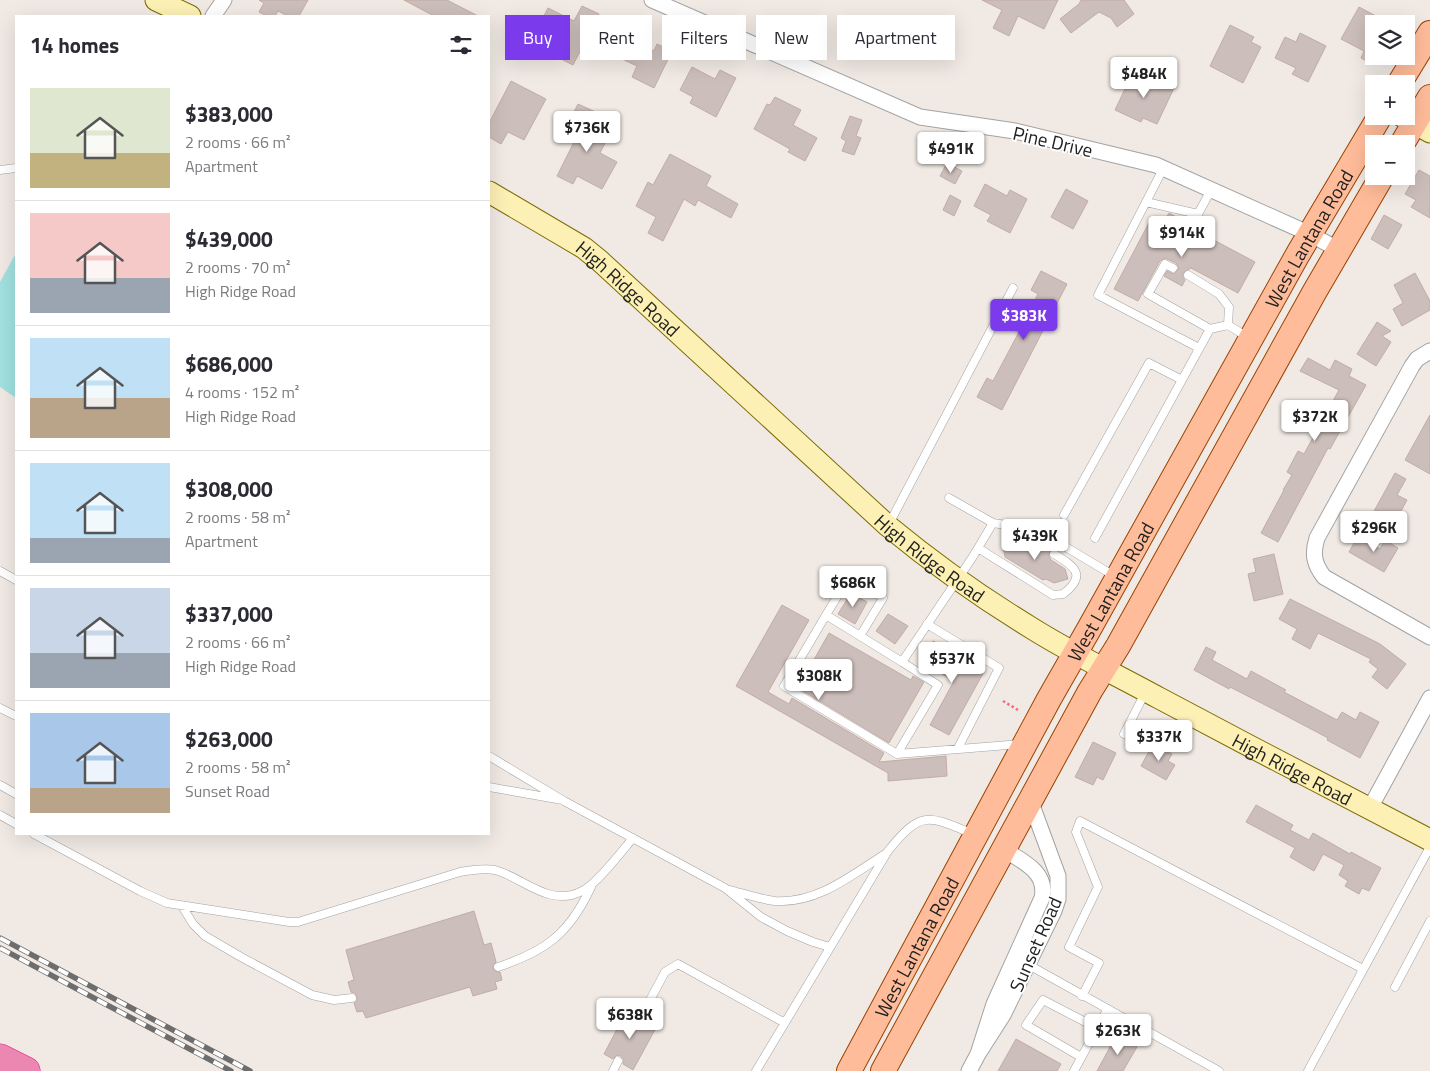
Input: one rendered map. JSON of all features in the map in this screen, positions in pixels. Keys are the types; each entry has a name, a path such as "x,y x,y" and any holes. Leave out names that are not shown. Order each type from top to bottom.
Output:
{"highway":[{"path":"0,1058 26,1071"}],"main road":[{"path":"1405,75 1430,33"},
{"path":"1415,124 1430,97"},
{"name":"West Lantana Road","path":"849,1071 1024,744 1310,234 1375,125"},
{"name":"West Lantana Road","path":"883,1071 1090,691 1377,185"},
{"path":"975,835 1003,849"}],"street":[{"path":"156,0 188,15"},
{"path":"214,15 224,0"},
{"name":"Pine Drive","path":"652,0 920,117 1015,131 1156,165 1310,234 1339,250"},
{"name":"High Ridge Road","path":"490,193 584,248 600,261 888,526 957,580 1034,631 1430,840"},
{"path":"1430,351 1417,359 1412,366 1317,538 1314,558 1324,577 1430,637"},
{"path":"1370,808 1430,698"},
{"name":"Sunset Road","path":"969,1071 1003,1015 1058,899 1058,876 1030,800"},
{"name":"Sunset Road","path":"978,1054 994,1004 1044,890 1039,875 1033,868 1003,849"}],"lane":[{"path":"0,170 15,168"},
{"path":"1163,169 1098,295 1199,348"},
{"path":"1146,202 1198,214 1211,190"},
{"path":"1173,268 1165,264 1148,294 1210,329 1228,325 1251,339"},
{"path":"1188,275 1219,294 1229,307 1228,325"},
{"path":"888,526 1013,288"},
{"path":"1095,538 1210,329"},
{"path":"1064,515 1149,363 1182,380"},
{"path":"949,498 993,523 1019,527 1029,532 1044,534 1118,578"},
{"path":"902,662 993,523"},
{"path":"1029,532 1038,544"},
{"path":"978,548 1053,595 1058,595 1063,594 1071,586 1076,577 1076,571 1073,565 1054,554"},
{"path":"0,571 15,579"},
{"path":"860,636 883,598 849,578 784,686 897,754 1024,744"},
{"path":"826,615 938,685 897,754"},
{"path":"927,624 999,668 958,748"},
{"path":"1124,734 1146,691"},
{"path":"0,708 15,716"},
{"path":"490,757 564,801 726,888 761,916 781,928 830,947"},
{"path":"0,785 15,793"},
{"path":"490,788 564,801"},
{"path":"0,815 15,823"},
{"path":"756,1071 888,852 904,831 927,818 941,821 975,835"},
{"path":"1082,996 1099,963 1069,947 1098,887 1076,832 1080,821 1363,969"},
{"path":"36,835 140,891 167,903 289,922 298,922 460,872 478,869 495,870 546,894 569,896 583,891 592,884 633,838"},
{"path":"1308,1071 1430,847"},
{"path":"726,888 776,901 802,899 832,888 888,852"},
{"path":"498,967 529,956 557,937 581,909 592,884"},
{"path":"182,906 194,924 206,936 241,957 304,991 326,1000 352,998"},
{"path":"1395,987 1430,921"},
{"path":"1016,954 1027,965 1219,1071"},
{"path":"641,1017 665,972 678,964 785,1023"},
{"path":"1081,1057 1026,1025 1043,1000 1097,1028"},
{"path":"1074,1071 1108,1010"},
{"path":"612,1071 618,1061"}],"path":[{"path":"1003,701 1018,710"}],"water":[{"path":"15,255 15,397 0,387 0,282"}],"building":[{"path":"259,0 308,0 300,15 286,15 278,11 276,15 265,15 259,12 264,3"},
{"path":"404,0 447,0 476,15 432,15"},
{"path":"982,0 1058,0 1044,29 1018,16 1009,36 993,28 1002,10"},
{"path":"1081,0 1124,0 1134,14 1117,27 1111,18 1099,12 1071,33 1060,19 1079,4"},
{"path":"582,6 599,14 580,15 580,51 573,65 563,60 570,60 570,19 574,21"},
{"path":"1359,7 1374,15 1365,15 1365,60 1361,58 1364,51 1341,39"},
{"path":"548,8 562,15 544,15"},
{"path":"1230,25 1254,37 1251,42 1261,47 1243,83 1210,66"},
{"path":"1300,33 1326,46 1308,82 1292,74 1296,68 1275,58 1285,37 1296,42"},
{"path":"657,44 662,46 662,60 668,60 654,88 632,77 637,66 624,60 652,60 652,50 654,51"},
{"path":"692,67 715,79 720,70 736,78 716,117 690,103 693,97 680,90"},
{"path":"1133,72 1157,83 1158,81 1174,88 1157,124 1143,118 1141,122 1115,110"},
{"path":"511,81 546,99 524,140 508,132 501,144 490,138 490,121"},
{"path":"775,97 801,110 793,125 817,138 805,161 788,152 790,149 754,129 767,104 770,105"},
{"path":"578,104 600,114 590,135 605,143 600,153 617,162 602,189 577,176 573,184 557,176 583,124 571,118"},
{"path":"850,116 862,120 856,136 861,138 854,155 842,151 846,141 841,138"},
{"path":"670,154 711,176 706,186 738,204 731,218 698,200 695,206 684,199 663,241 648,233 656,217 636,206 648,182 653,185"},
{"path":"947,163 962,171 955,184 940,176"},
{"path":"1419,170 1430,176 1430,218 1411,207 1416,200 1405,194 1410,185 1415,185 1415,177"},
{"path":"985,184 1007,196 1010,190 1027,199 1010,233 987,221 991,215 974,206"},
{"path":"1066,189 1088,201 1073,229 1051,217"},
{"path":"950,195 961,201 954,216 943,210"},
{"path":"1169,213 1196,228 1195,230 1255,262 1238,293 1191,268 1183,273 1185,280 1182,286 1164,276 1167,271 1174,274 1179,268 1176,263 1165,258 1160,261 1138,301 1114,289 1151,219 1162,225"},
{"path":"1384,215 1402,225 1388,249 1371,239"},
{"path":"1041,271 1067,284 1002,410 977,397 987,378 993,381 1019,332 1038,294 1031,290"},
{"path":"1415,273 1430,301 1430,310 1402,326 1393,309 1403,303 1394,285"},
{"path":"1377,322 1391,331 1382,336 1391,342 1376,366 1357,354"},
{"path":"1308,358 1330,370 1335,360 1352,369 1349,376 1366,385 1330,449 1328,448 1278,542 1261,533 1292,475 1287,472 1298,451 1304,454 1339,390 1300,371"},
{"path":"1430,415 1430,474 1405,460"},
{"path":"1395,473 1406,479 1397,495 1407,500 1394,524 1373,513"},
{"path":"1358,536 1380,549 1385,540 1398,548 1384,572 1349,552"},
{"path":"1013,537 1034,550 1035,548 1038,550 1042,548 1044,544 1042,539 1057,548 1051,549 1049,556 1051,560 1065,569 1068,579 1054,583 1046,579 1043,580 1005,557 1003,546 1008,545"},
{"path":"1274,554 1283,594 1254,601 1248,574 1256,572 1253,559"},
{"path":"851,593 867,602 855,624 838,614"},
{"path":"1290,599 1380,644 1406,664 1387,689 1372,677 1378,669 1369,662 1371,659 1318,633 1310,649 1292,639 1297,629 1279,619"},
{"path":"782,605 809,620 768,692 789,704 792,698 884,753 879,762 946,756 947,776 888,781 888,773 736,686"},
{"path":"888,614 908,626 895,644 876,631"},
{"path":"829,633 911,680 913,676 924,682 889,743 798,688"},
{"path":"933,641 985,670 949,735 930,725 954,681 932,668 929,673 919,666"},
{"path":"1206,647 1216,652 1212,660 1247,679 1251,671 1286,690 1284,692 1337,720 1342,712 1356,720 1360,712 1379,722 1360,758 1327,740 1328,738 1194,670"},
{"path":"1093,742 1116,753 1103,780 1097,777 1093,785 1075,777"},
{"path":"1153,744 1172,754 1168,761 1175,765 1166,780 1141,766"},
{"path":"1256,805 1293,825 1290,830 1309,840 1313,833 1350,854 1351,852 1381,868 1369,891 1362,888 1359,894 1345,886 1348,881 1339,875 1344,865 1323,854 1314,871 1290,857 1295,848 1246,822"},
{"path":"474,911 484,945 491,943 496,962 493,969 500,972 502,980 495,982 497,989 473,996 470,987 366,1018 363,1011 357,1012 354,1003 357,1001 357,997 355,993 351,992 348,982 354,980 346,950"},
{"path":"627,1010 636,1014 635,1018 638,1022 642,1023 646,1020 657,1026 633,1070 623,1064 624,1060 621,1056 617,1055 613,1059 604,1054"},
{"path":"1116,1036 1137,1047 1123,1071 1097,1071"},
{"path":"1016,1039 1061,1064 1057,1071 998,1071"}],"railway":[{"path":"0,938 250,1071"},
{"path":"0,948 231,1071"}]}
